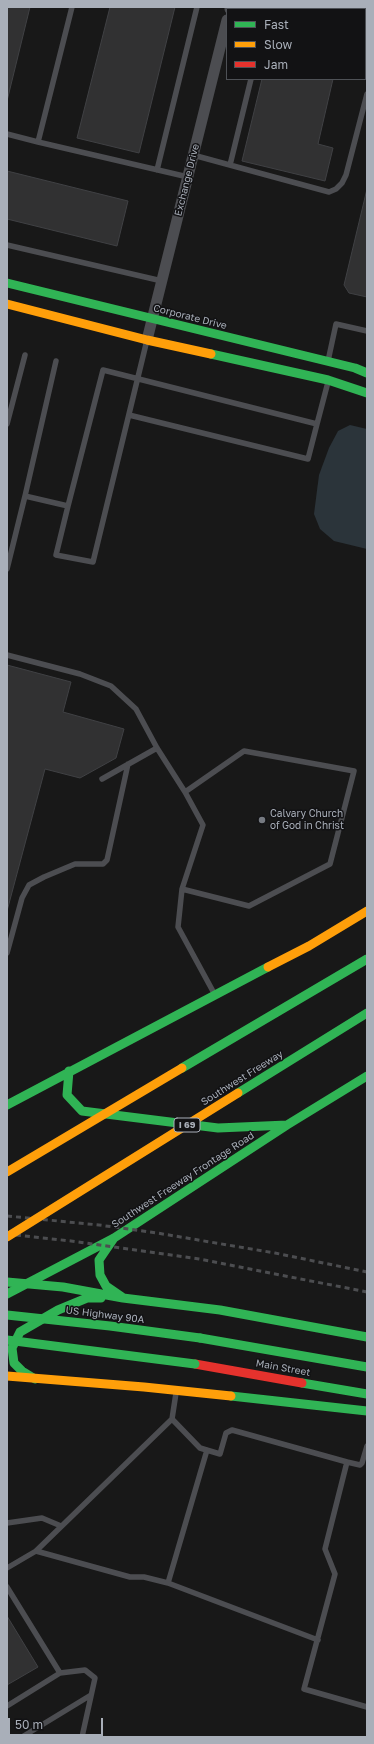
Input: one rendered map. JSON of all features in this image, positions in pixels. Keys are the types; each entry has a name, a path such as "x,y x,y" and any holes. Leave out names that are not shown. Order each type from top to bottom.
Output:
{"main road":[{"name":"Corporate Drive","path":"7,283 355,368 367,373"},
{"path":"7,304 147,340 328,380 367,393"},
{"path":"7,1105 69,1071 309,946 367,911"},
{"path":"7,1172 367,959"},
{"name":"Southwest Freeway","path":"7,1237 367,1013"},
{"path":"69,1071 67,1095 82,1111 218,1128 287,1125"},
{"name":"Southwest Freeway Frontage Road","path":"7,1294 114,1238 287,1125 367,1076"},
{"path":"114,1238 99,1260 100,1275 106,1286 123,1298"},
{"path":"7,1282 64,1287 123,1298 220,1310 367,1337"},
{"path":"36,1379 22,1371 14,1363 12,1348 20,1332 58,1310 87,1298 123,1298"},
{"name":"US Highway 90A","path":"7,1315 110,1326 200,1338"},
{"name":"Main Street","path":"200,1338 367,1367"},
{"name":"Main Street","path":"7,1340 195,1364 367,1394"},
{"path":"7,1376 176,1391 367,1411"}],"street":[{"name":"Exchange Drive","path":"147,340 226,24"}],"lane":[{"path":"38,142 72,7"},
{"path":"157,170 197,7"},
{"path":"230,165 251,80"},
{"path":"193,155 329,192 336,189 346,175 367,94"},
{"path":"7,134 188,177"},
{"path":"7,245 162,281"},
{"path":"328,362 336,324 367,331"},
{"path":"147,340 137,379 93,562 56,555 103,370 137,379 317,424"},
{"path":"7,424 25,355"},
{"path":"7,569 56,361"},
{"path":"129,415 308,459 328,380"},
{"path":"25,496 68,506"},
{"path":"7,655 80,674 111,686 136,709 157,748 185,792 203,825 182,889 178,927 215,995"},
{"path":"102,779 157,748"},
{"path":"182,889 249,906 330,864 354,772 244,751 185,792"},
{"path":"7,953 22,898 29,885 75,864 103,864 107,860 128,764"},
{"path":"7,1568 36,1551 172,1419 176,1391"},
{"path":"172,1419 200,1448 220,1454 226,1433 232,1430 360,1465 367,1446"},
{"path":"168,1583 207,1450"},
{"path":"347,1462 325,1549 335,1574 304,1689 367,1707"},
{"path":"7,1523 42,1518 61,1526"},
{"path":"36,1551 130,1576 144,1577 168,1583 318,1640"},
{"path":"7,1587 60,1673"},
{"path":"7,1706 60,1673 85,1670 95,1678 82,1737"},
{"path":"22,1737 91,1695"}],"shaded area":[{"path":"350,425 367,429 367,549 334,541 320,529 314,514 319,475 329,448 338,431"}],"building":[{"path":"7,7 30,7 7,101"},
{"path":"110,7 175,7 139,153 77,138"},
{"path":"262,80 333,80 318,144 333,148 325,181 242,161"},
{"path":"7,171 128,201 117,246 7,219"},
{"path":"367,189 367,297 349,293 344,285"},
{"path":"7,665 71,682 63,712 124,729 116,758 80,778 45,769 7,911"},
{"path":"7,1616 38,1667 7,1685"}],"railway":[{"path":"7,1216 99,1225 157,1233 275,1253 367,1272"},
{"path":"7,1234 71,1241 199,1259 367,1292"}],"traffic: fast":[{"path":"7,283 355,368 367,373"},
{"path":"211,354 328,380 367,393"},
{"path":"182,1068 367,959"},
{"path":"7,1105 268,967"},
{"path":"238,1093 367,1013"},
{"path":"69,1071 67,1095 82,1111 218,1128 287,1125"},
{"path":"7,1294 114,1238 287,1125 367,1076"},
{"path":"114,1238 99,1260 100,1275 106,1286 122,1297"},
{"path":"7,1282 63,1287 123,1298 220,1310 367,1337"},
{"path":"35,1379 22,1371 14,1363 12,1348 20,1332 58,1310 87,1298 101,1298"},
{"path":"7,1315 110,1326 200,1338"},
{"path":"200,1338 367,1367"},
{"path":"7,1340 195,1364"},
{"path":"302,1383 367,1394"},
{"path":"231,1396 367,1411"}],"traffic: slow":[{"path":"7,304 147,340 211,354"},
{"path":"268,967 309,946 367,911"},
{"path":"7,1172 182,1068"},
{"path":"7,1237 238,1093"},
{"path":"7,1376 144,1387 231,1396"}],"traffic: jam":[{"path":"195,1364 302,1383"}],"place":[{"name":"Calvary Church of God in Christ","path":"262,820"}]}
